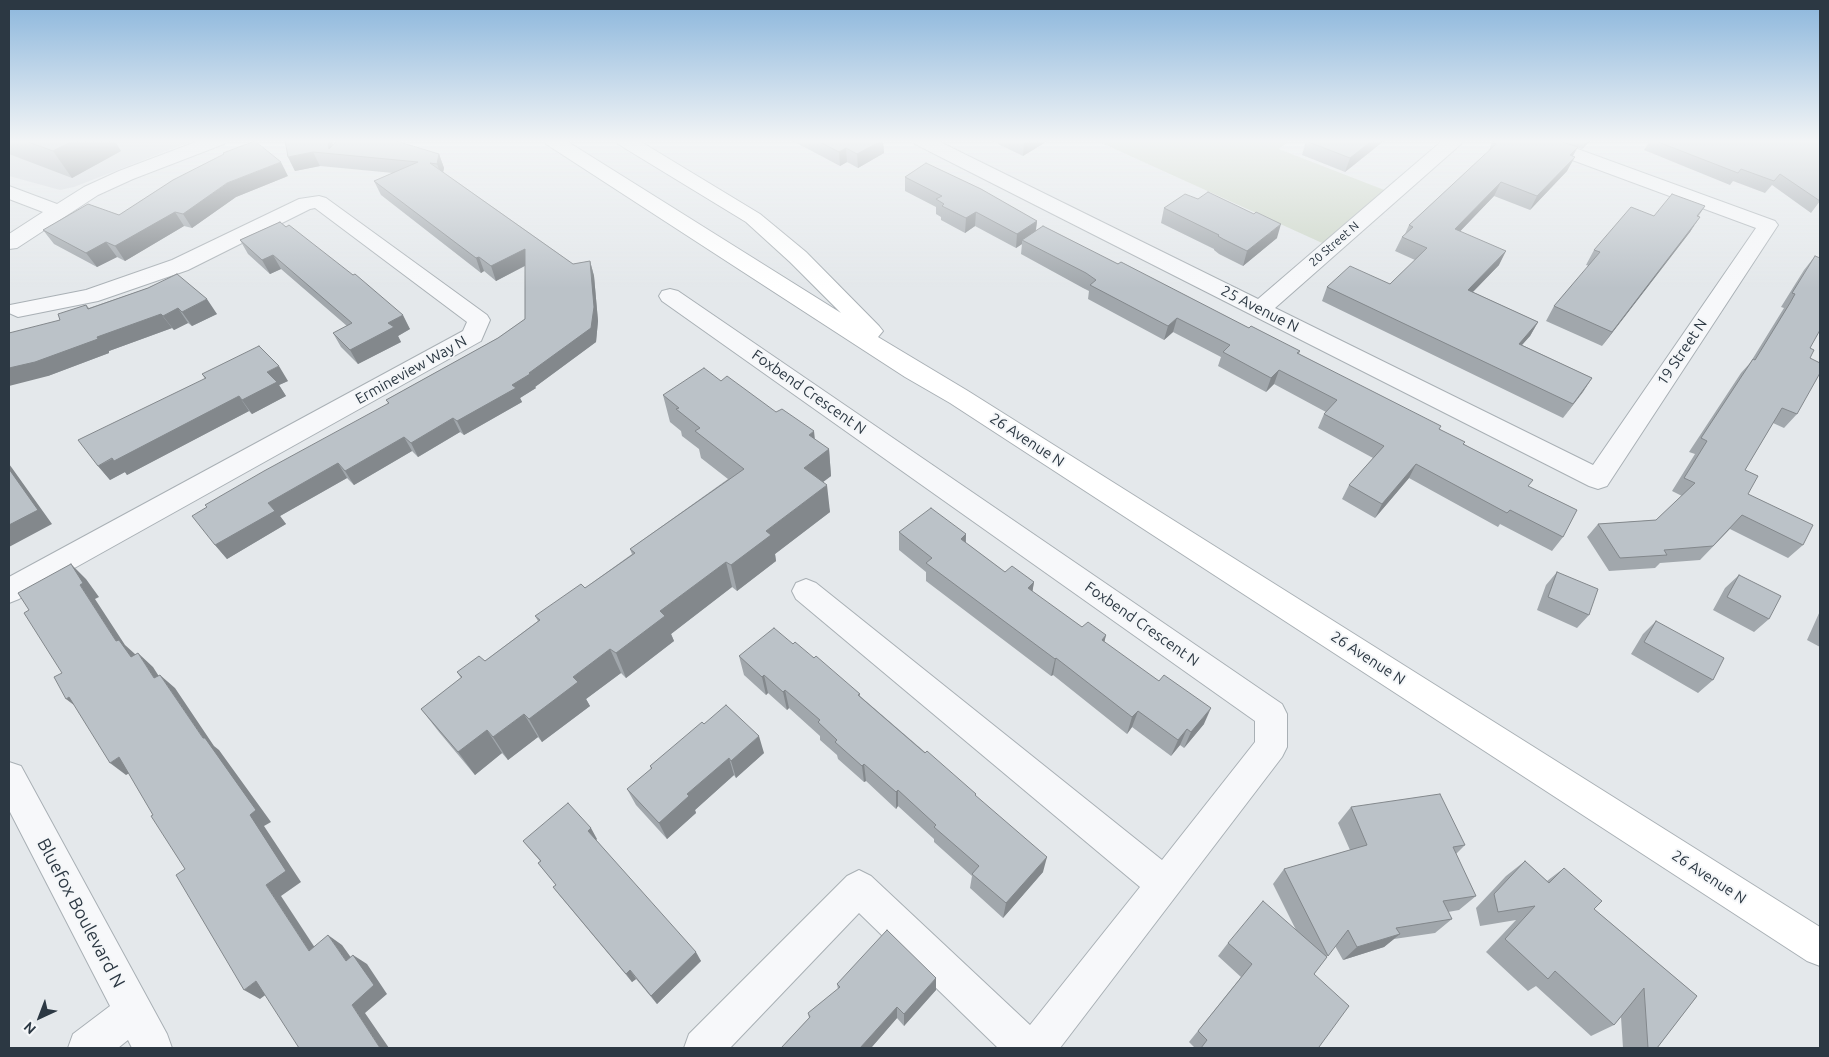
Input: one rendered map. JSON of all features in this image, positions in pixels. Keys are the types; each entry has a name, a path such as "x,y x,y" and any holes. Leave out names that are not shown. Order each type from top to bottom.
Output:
{"main road":[{"name":"26 Avenue N","path":"630,189 914,372 976,407 1820,948"},
{"name":"26 Avenue N","path":"707,189 753,218 798,257 914,372"}],"street":[{"path":"9,243 58,211 97,189"},
{"name":"25 Avenue N","path":"1021,189 1598,479"},
{"name":"20 Street N","path":"1260,309 1397,189"},
{"name":"19 Street N","path":"1598,479 1768,225 1671,189"},
{"path":"9,192 58,211"},
{"name":"Ermineview Way N","path":"9,591 473,336 479,320 319,202 306,203 180,265 90,296 18,310"},
{"name":"Foxbend Crescent N","path":"670,296 1271,714 1271,747 1036,1048"},
{"path":"806,591 1164,884"},
{"name":"Bluefox Boulevard N","path":"9,777 154,1048"},
{"path":"703,1048 859,888 1026,1048"},
{"path":"87,1048 134,1012"}],"green space":[{"path":"1204,189 1383,189 1392,193 1331,247"}],"building":[{"path":"159,189 218,189 183,214 175,212 115,246 106,242 86,253 43,230 88,204 119,215"},
{"path":"385,189 467,189 573,264 590,261 594,307 591,328 530,374 512,385 516,388 457,421 453,418 411,443 404,437 345,471 338,463 268,503 275,511 215,545 192,516 207,507 205,505 389,403 386,400 498,338 525,319 525,249 491,266 479,257 476,258"},
{"path":"929,189 982,189 1037,221 1017,234 976,212 966,218 942,206 944,204 936,199 942,196"},
{"path":"1447,189 1494,189 1455,229 1506,251 1468,290 1538,322 1519,344 1592,378 1573,404 1327,287 1350,266 1390,284 1427,248 1402,237 1413,227 1409,225"},
{"path":"1520,189 1544,189 1537,196"},
{"path":"1803,189 1820,189 1820,201"},
{"path":"1208,192 1254,214 1256,212 1281,224 1247,251 1164,208 1185,194 1198,199"},
{"path":"1672,194 1705,206 1697,216 1700,217 1612,332 1554,306 1600,252 1594,250 1631,207 1654,216"},
{"path":"280,222 286,227 289,225 353,275 355,274 403,315 388,323 394,327 350,350 333,333 352,323 273,255 262,260 240,240"},
{"path":"1043,226 1118,264 1121,262 1249,328 1251,326 1300,351 1297,353 1441,426 1439,429 1465,442 1463,444 1533,480 1528,486 1577,510 1563,537 1510,510 1507,513 1416,464 1382,504 1349,485 1384,446 1324,414 1337,400 1279,370 1271,378 1223,352 1230,345 1177,318 1168,326 1090,285 1096,280 1022,240"},
{"path":"1815,256 1820,258 1820,330 1810,348 1814,350 1810,358 1820,363 1820,373 1797,414 1782,408 1745,470 1758,476 1748,494 1813,525 1803,545 1742,515 1713,546 1664,550 1667,555 1620,558 1598,524 1656,520 1695,483 1684,478 1707,441 1701,438 1753,359 1755,360 1790,303 1795,294 1792,293"},
{"path":"177,274 207,299 182,312 178,308 163,316 161,314 97,337 98,339 35,362 9,368 9,333 60,320 58,314 86,305 88,309 148,288"},
{"path":"259,346 279,366 267,372 277,382 242,400 239,396 114,461 112,458 98,466 78,440 206,378 202,374"},
{"path":"704,368 721,381 727,376 776,412 782,409 814,431 809,435 829,449 804,468 827,485 766,531 771,535 731,565 726,562 660,611 665,616 616,653 610,649 573,677 578,682 529,719 524,714 493,737 487,730 458,752 421,709 462,677 457,672 479,656 485,661 540,620 535,616 581,584 585,588 635,553 630,549 744,469 695,431 700,428 676,409 679,408 663,395"},
{"path":"9,469 38,510 9,525"},
{"path":"931,508 966,534 961,539 1005,572 1012,566 1034,582 1028,588 1082,627 1088,622 1106,635 1102,640 1159,681 1164,675 1211,708 1191,732 1187,729 1178,740 1138,711 1132,717 1056,658 926,563 932,558 899,532"},
{"path":"71,564 83,583 80,585 116,641 119,640 131,657 138,653 154,678 160,675 256,810 250,815 286,871 266,885 309,951 328,935 346,961 353,955 374,985 352,1005 380,1048 299,1048 256,981 244,990 176,875 185,869 151,816 153,815 119,757 110,763 69,697 66,699 54,677 62,673 24,613 29,610 18,593"},
{"path":"1557,572 1598,589 1589,615 1548,597"},
{"path":"1739,575 1781,596 1769,619 1727,597"},
{"path":"1656,621 1724,658 1713,680 1644,642"},
{"path":"774,628 814,658 816,656 860,694 858,695 925,753 927,751 1047,857 1006,903 972,874 979,866 934,827 936,825 898,790 896,792 835,742 837,740 818,722 820,720 785,690 783,692 764,675 762,677 739,656"},
{"path":"726,705 759,736 731,761 729,758 687,794 689,796 659,823 627,789 652,768 650,766 702,722 704,724"},
{"path":"1440,794 1465,845 1453,847 1476,896 1443,901 1452,919 1396,928 1400,934 1357,947 1348,930 1328,956 1284,869 1367,845 1351,807"},
{"path":"568,803 591,828 588,831 696,952 651,996 630,970 626,974 553,887 556,885 538,863 541,861 523,841"},
{"path":"1525,861 1549,883 1564,868 1602,901 1594,909 1697,996 1657,1048 1648,1048 1644,988 1614,1025 1555,971 1548,979 1505,939 1535,906 1498,912 1494,894"},
{"path":"1263,901 1327,957 1314,974 1349,1006 1320,1048 1201,1048 1207,1040 1198,1031 1252,964 1228,943"},
{"path":"887,930 936,978 904,1014 897,1007 860,1048 781,1048 810,1017 808,1013 840,987 837,984"}]}
